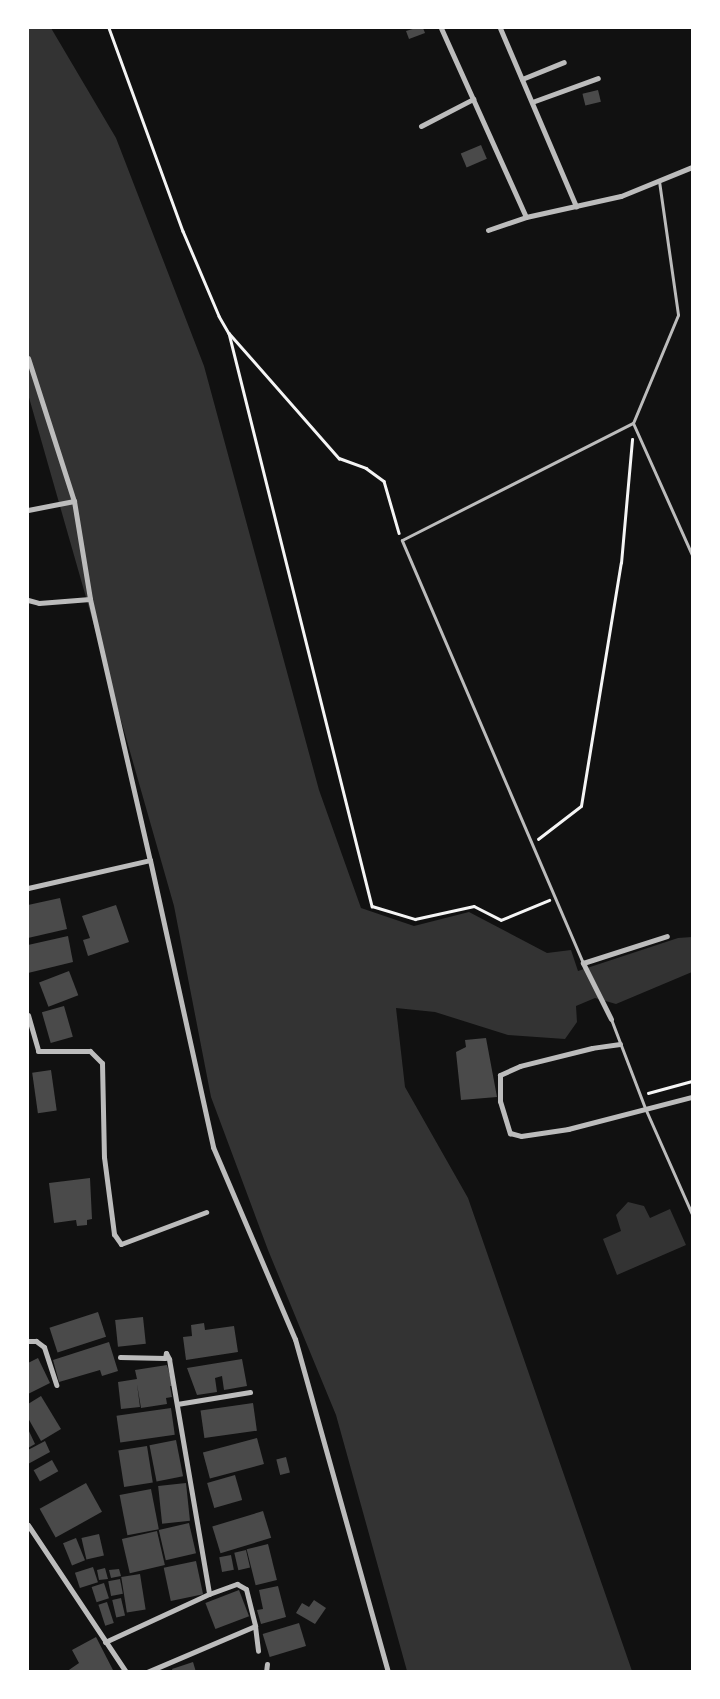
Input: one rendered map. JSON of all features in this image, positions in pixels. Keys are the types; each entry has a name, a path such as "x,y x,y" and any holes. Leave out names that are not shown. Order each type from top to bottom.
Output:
{"street":[{"path":"441,28 526,217"},
{"path":"500,28 576,206"},
{"path":"522,79 564,62"},
{"path":"532,102 598,78"},
{"path":"421,126 473,99"},
{"path":"488,230 526,217 621,196 692,167"},
{"path":"28,358 74,501 90,599 213,1146 295,1339 388,1672"},
{"path":"28,510 74,501"},
{"path":"28,600 40,603 90,599"},
{"path":"28,888 150,860"},
{"path":"611,1019 583,963 667,936"},
{"path":"28,1015 38,1051 90,1051 95,1053 102,1063 104,1157 114,1234 121,1244 206,1212"},
{"path":"620,1044 592,1048 529,1063 509,1068 500,1074 500,1101 510,1133 521,1136 542,1134 692,1097"},
{"path":"28,1341 36,1341 44,1347 56,1385"},
{"path":"120,1357 165,1358 166,1353 177,1404 209,1594"},
{"path":"177,1404 250,1392"},
{"path":"28,1525 126,1672"},
{"path":"105,1642 209,1594 237,1584 246,1589 255,1626 258,1651"},
{"path":"147,1672 255,1626"},
{"path":"266,1672 267,1664"}],"lane":[{"path":"583,963 402,540 633,423 678,316 659,181"},
{"path":"633,423 692,555"},
{"path":"611,1019 645,1108 692,1214"}],"path":[{"path":"109,28 183,231 229,333 372,906 415,919 474,906 501,920 555,897"},
{"path":"229,333 339,458 366,468 384,481 402,540"},
{"path":"532,844 581,806 621,563 633,423"},
{"path":"640,1095 692,1081"}],"shaded area":[{"path":"28,28 51,28 116,138 204,366 319,790 361,908 414,926 469,912 547,953 571,950 578,971 678,938 692,937 692,972 616,1004 595,998 576,1006 577,1022 565,1039 508,1035 435,1012 396,1008 405,1087 468,1198 632,1671 407,1671 336,1415 268,1250 211,1097 174,906 28,394"},
{"path":"628,1202 644,1206 650,1218 670,1209 686,1245 617,1275 603,1239 621,1231 616,1215"}],"building":[{"path":"423,28 425,33 409,39 406,31"},
{"path":"598,90 601,102 585,106 582,94"},
{"path":"481,145 487,159 467,167 461,154"},
{"path":"60,898 67,929 28,938 28,905"},
{"path":"116,905 129,942 88,956 83,940 90,938 82,916"},
{"path":"68,936 73,962 28,973 28,945"},
{"path":"69,971 78,995 48,1007 39,982"},
{"path":"64,1006 73,1037 51,1043 42,1012"},
{"path":"486,1038 497,1097 461,1100 456,1052 466,1047 465,1040"},
{"path":"51,1070 57,1111 38,1113 32,1073"},
{"path":"90,1178 92,1219 87,1220 87,1225 77,1226 76,1220 54,1223 49,1183"},
{"path":"98,1312 106,1337 58,1352 49,1328"},
{"path":"143,1317 146,1344 118,1347 115,1320"},
{"path":"204,1323 205,1330 234,1326 238,1352 186,1360 183,1337 192,1336 191,1325"},
{"path":"109,1342 118,1371 102,1376 100,1370 59,1382 53,1360"},
{"path":"38,1358 50,1383 28,1394 28,1363"},
{"path":"242,1359 247,1386 224,1390 222,1376 215,1378 217,1392 197,1395 187,1368"},
{"path":"167,1365 173,1386 170,1386 172,1397 166,1398 167,1404 141,1408 137,1384 140,1407 121,1409 118,1382 137,1379 135,1370"},
{"path":"41,1396 61,1429 41,1441 28,1418 28,1404"},
{"path":"253,1403 257,1431 204,1438 201,1410"},
{"path":"171,1408 175,1435 120,1442 117,1416"},
{"path":"28,1429 35,1444 28,1448"},
{"path":"257,1438 264,1464 210,1479 203,1452"},
{"path":"176,1440 183,1476 157,1481 149,1445"},
{"path":"45,1441 50,1452 28,1464 28,1450"},
{"path":"147,1446 153,1483 124,1487 118,1451"},
{"path":"286,1457 290,1473 280,1475 276,1459"},
{"path":"52,1460 58,1471 40,1482 34,1470"},
{"path":"235,1475 242,1500 214,1508 207,1483"},
{"path":"86,1483 102,1512 56,1538 40,1509"},
{"path":"186,1483 190,1521 162,1524 158,1486"},
{"path":"151,1489 159,1529 127,1535 120,1495"},
{"path":"263,1511 271,1538 221,1553 212,1526"},
{"path":"189,1523 196,1553 166,1560 159,1530"},
{"path":"157,1531 165,1565 130,1573 122,1539"},
{"path":"99,1534 104,1555 86,1559 81,1538"},
{"path":"76,1538 85,1560 72,1565 63,1543"},
{"path":"268,1544 277,1580 256,1585 247,1549"},
{"path":"246,1550 250,1568 238,1570 234,1553"},
{"path":"231,1555 234,1570 222,1572 219,1557"},
{"path":"196,1561 203,1594 171,1601 164,1568"},
{"path":"93,1567 98,1582 80,1588 75,1573"},
{"path":"105,1568 108,1579 99,1580 97,1570"},
{"path":"119,1569 121,1576 111,1578 109,1570"},
{"path":"140,1574 146,1610 127,1613 121,1577"},
{"path":"120,1579 123,1594 111,1596 108,1581"},
{"path":"104,1583 109,1598 97,1602 92,1587"},
{"path":"278,1586 286,1617 261,1624 257,1610 263,1609 259,1590"},
{"path":"239,1590 249,1616 215,1629 205,1603"},
{"path":"121,1598 125,1616 116,1618 112,1600"},
{"path":"314,1600 326,1608 315,1624 296,1613 302,1603 309,1607"},
{"path":"107,1602 114,1623 105,1626 98,1605"},
{"path":"299,1623 306,1646 270,1657 263,1634"},
{"path":"96,1637 114,1672 66,1672 79,1663 72,1650"},
{"path":"193,1662 196,1672 173,1672 172,1669"}]}
